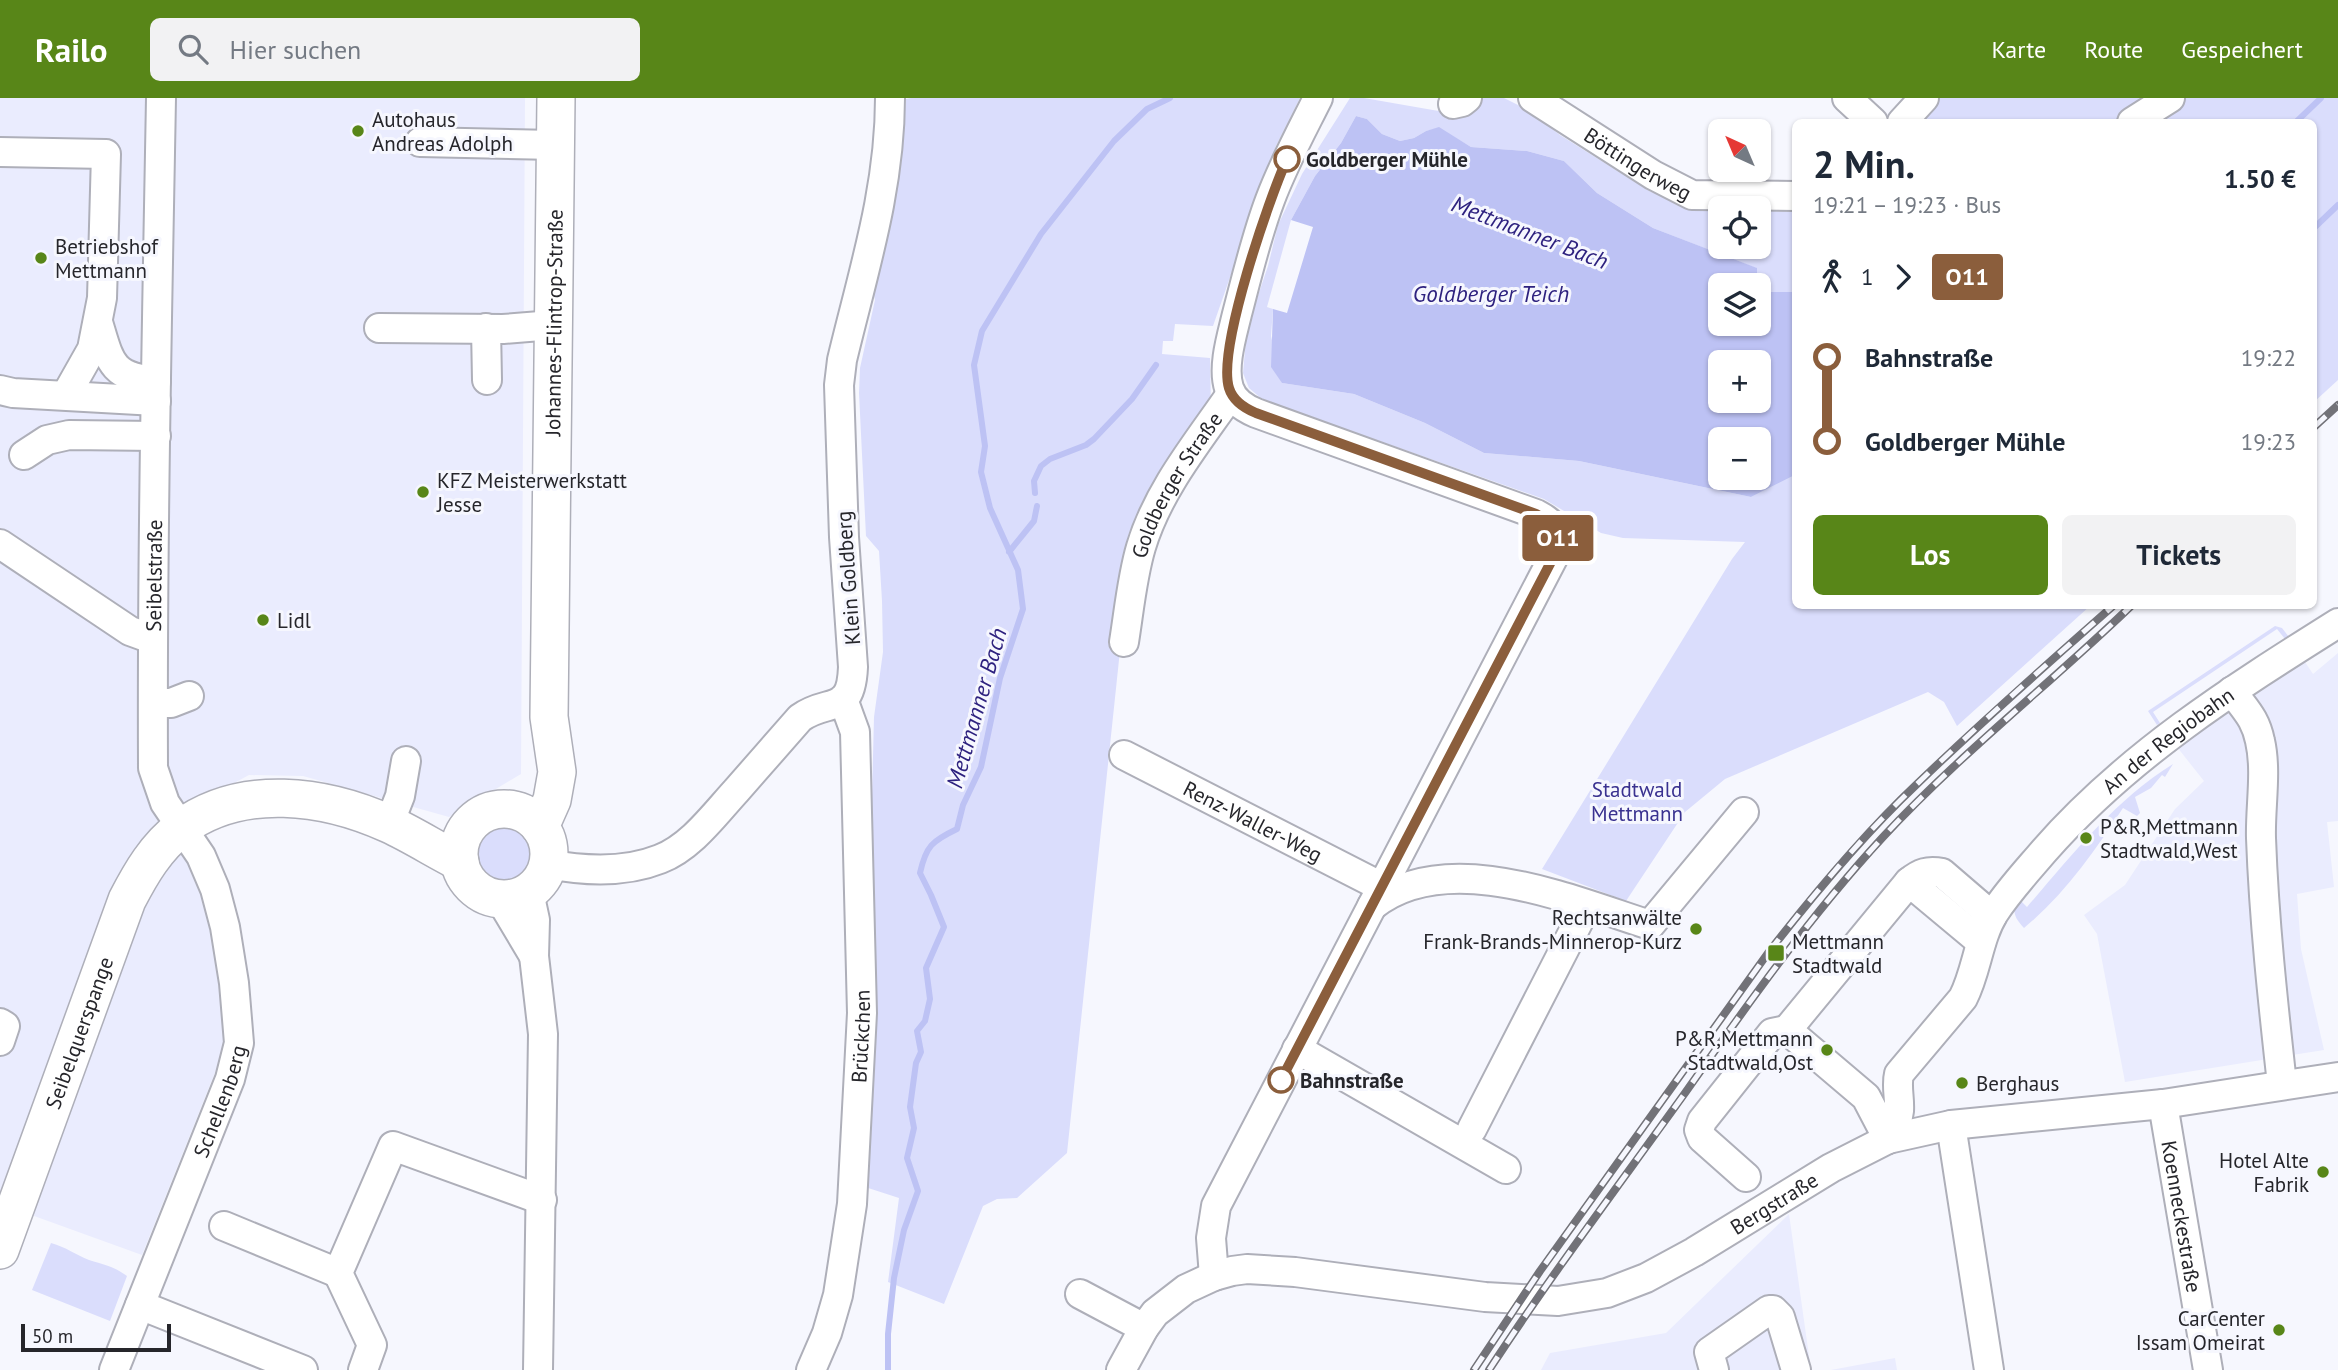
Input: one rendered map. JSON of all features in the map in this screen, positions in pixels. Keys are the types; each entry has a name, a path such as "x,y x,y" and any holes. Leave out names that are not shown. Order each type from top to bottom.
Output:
{"main road":[{"name":"Johannes-Flintrop-Straße","path":"527,818 552,800 557,772 549,717 555,98"},
{"path":"182,828 211,812 234,804 257,799 286,798 321,801 462,847"},
{"path":"492,810 527,818 548,846 526,885 478,891 469,883 462,847 471,823 492,810"},
{"name":"Seibelquerspange","path":"0,1250 127,900 145,867 182,828"}],"street":[{"name":"Seibelstraße","path":"160,98 152,639 153,768 165,803 182,828"},
{"name":"Klein Goldberg","path":"843,699 851,686 853,667 839,386 842,360 883,195 890,98"},
{"name":"Goldberger Straße","path":"1124,642 1140,548 1151,520 1171,482 1231,394 1227,380 1230,345 1252,256 1269,201 1284,165 1318,98"},
{"name":"Böttingerweg","path":"1533,98 1653,175 1692,195 1792,196"},
{"path":"1847,98 1870,119"},
{"path":"1905,119 1924,98"},
{"path":"2137,119 2170,98"},
{"path":"420,142 555,145"},
{"path":"0,152 106,154 102,298 92,349 66,395"},
{"path":"97,319 107,353 117,371 156,391"},
{"path":"379,328 553,325"},
{"path":"486,328 487,380"},
{"path":"0,390 66,395 156,391"},
{"path":"1121,1370 1144,1328 1156,1313 1186,1289 1214,1276 1211,1238 1216,1206 1553,558 1558,539 1551,523 1536,514 1256,413 1242,406 1231,394"},
{"path":"24,455 47,440 69,435 156,436"},
{"path":"0,544 130,631 152,639"},
{"name":"An der Regiobahn","path":"1897,1081 1899,1074 1963,998 1970,985 1981,942 1992,916 2012,888 2083,808 2162,741 2232,691 2338,622"},
{"path":"2232,691 2253,716 2261,744 2264,884 2271,985 2283,1084"},
{"path":"153,703 172,703 189,696"},
{"path":"538,1370 543,1034 526,885 575,869 600,870 647,863 666,857 689,841 709,821 800,718 837,704 843,699"},
{"name":"Brückchen","path":"811,1370 834,1313 845,1262 852,1204 862,1013 855,732 843,699"},
{"name":"Renz-Waller-Weg","path":"1124,755 1377,896"},
{"path":"389,824 400,796 406,761"},
{"path":"1377,896 1428,882 1494,879 1650,925 1744,813"},
{"name":"Schellenberg","path":"114,1370 140,1305 180,1175 237,1056 239,1043 227,1017 225,927 215,889 201,856 182,828"},
{"path":"1746,1177 1702,1138 1699,1130 1702,1121 1772,1033 1787,1030 1909,882 1919,874 1931,871 1942,873 1992,916"},
{"path":"1909,882 1981,942"},
{"path":"1472,1129 1587,905"},
{"path":"0,1023 5,1026 0,1041"},
{"path":"1787,1030 1872,1106 1888,1139"},
{"path":"1297,1049 1506,1170"},
{"name":"Bergstraße","path":"1214,1276 1247,1269 1295,1272 1485,1297 1558,1301 1607,1293 1646,1278 1670,1265 1831,1168 1888,1139 1951,1125 2163,1104 2338,1077"},
{"path":"1856,1089 1897,1081 1897,1123 1888,1139"},
{"name":"Koenneckestraße","path":"2163,1104 2208,1370"},
{"path":"1951,1125 1989,1370"},
{"path":"338,1273 393,1146 542,1200"},
{"path":"224,1226 338,1273 372,1345 363,1370"},
{"path":"1080,1294 1144,1328"},
{"path":"140,1305 303,1370"},
{"path":"1714,1370 1709,1352 1769,1310 1773,1310 1780,1317 1796,1370"}],"shaded area":[{"path":"0,98 525,98 521,774 449,817 303,776 249,775 201,801 183,828 226,965 228,1040 142,1255 1,1204 0,1206"},
{"path":"2338,653 2338,821 2327,822 2334,887 2297,894 2301,949 2324,1050 2125,1082 2097,934 2084,915 2125,885 2175,809 2204,781 2173,742 2301,656 2313,674"},
{"path":"1789,1214 1811,1370 1541,1370 1550,1353 1666,1333"},
{"path":"1895,1358 1897,1370 1831,1370"}],"green space":[{"path":"1300,98 1276,146 1213,326 1175,324 1173,341 1163,341 1162,354 1210,358 1211,411 1129,565 1067,1153 1017,1198 997,1199 983,1206 944,1304 888,1282 899,1198 862,1186 874,717 883,652 879,551 866,536 860,368 875,300 873,291 895,202 906,99"},
{"name":"Stadtwald Mettmann","path":"1350,98 1450,113 1454,98 1504,98 1528,110 1560,135 1651,192 1708,210 1708,249 1653,228 1597,193 1564,161 1527,151 1471,147 1439,128 1400,141 1382,134 1367,119 1356,116 1341,143 1315,176 1291,220 1267,307 1273,309 1271,336 1282,383 1354,394 1425,423 1484,453 1579,461 1751,497 1771,490 1771,487 1792,476 1792,609 2087,609 1957,726 1944,702 1928,692 1725,779 1685,812 1626,901 1542,869 1745,542 1623,538 1601,533 1544,499 1263,400 1249,388 1243,373 1247,328 1268,266 1278,225 1302,174"},
{"path":"1933,98 2158,98 2125,119 1916,119"},
{"path":"2176,98 2338,98 2338,380 2317,399 2317,119 2145,119"},
{"path":"1792,207 1792,292 1771,293 1771,273 1756,273 1756,268 1733,259 1771,259 1771,208"},
{"path":"2275,626 2282,628 2289,637 2285,639 2277,629 2153,712 2160,723 2157,725 2148,711"},
{"path":"2173,764 2165,777 2162,775 2151,788 2135,797 2140,813 2137,816 2123,808 2066,887 2024,928 2015,914 2017,897 2027,907 2113,812 2152,778"},
{"path":"504,819 529,829 539,854 529,879 504,889 479,879 469,854 479,829"},
{"path":"51,1243 127,1276 110,1321 32,1290"}],"water":[{"name":"Goldberger Teich","path":"1356,116 1367,119 1382,134 1400,141 1439,127 1471,147 1527,151 1564,161 1597,193 1653,228 1708,249 1708,259 1734,259 1757,268 1757,273 1708,273 1708,336 1771,336 1771,292 1792,292 1792,476 1771,487 1771,427 1708,427 1708,488 1579,461 1484,453 1425,423 1354,394 1282,383 1271,367 1273,309 1287,313 1313,227 1291,220 1315,176 1341,143"},
{"name":"Goldberger Teich","path":"1718,490 1765,490 1751,497"}],"waterway":[{"name":"Mettmanner Bach","path":"888,1370 888,1334 894,1278 904,1230 918,1191 907,1158 914,1128 910,1107 916,1063 921,1052 917,1031 925,1021 930,999 926,968 944,927 920,873 931,845 957,829 963,805 981,767 1000,678 1023,609 1018,570 990,508 981,472 985,446 974,365 982,331 1041,234 1114,141 1147,109 1170,98"},
{"name":"Mettmanner Bach","path":"2299,119 2321,98"},
{"path":"2317,225 2338,205"},
{"path":"1035,493 1034,481 1041,466 1050,459 1086,445 1094,439 1132,399 1156,365"},
{"path":"1009,552 1034,521 1037,506"}],"railway":[{"path":"2317,424 2338,405"},
{"path":"1474,1370 1540,1271 1768,953 1821,887 1916,785 2110,609"},
{"path":"1489,1370 1732,1027 1856,867 1912,806 2128,609"}],"bus line":[{"name":"O11","path":"1281,1080 1553,558 1558,539 1555,527 1536,514 1248,410 1231,394 1228,372 1234,328 1260,229 1287,159"}],"place":[{"name":"Autohaus Andreas Adolph","path":"358,131"},
{"name":"Goldberger Mühle","path":"1287,159"},
{"name":"Betriebshof Mettmann","path":"41,258"},
{"name":"KFZ Meisterwerkstatt Jesse","path":"423,492"},
{"name":"Lidl","path":"263,620"},
{"name":"P&R,Mettmann Stadtwald,West","path":"2086,838"},
{"name":"Rechtsanwälte Frank-Brands-Minnerop-Kurz","path":"1696,929"},
{"name":"Mettmann Stadtwald","path":"1776,953"},
{"name":"P&R,Mettmann Stadtwald,Ost","path":"1827,1050"},
{"name":"Bahnstraße","path":"1281,1080"},
{"name":"Berghaus","path":"1962,1083"},
{"name":"Hotel Alte Fabrik","path":"2323,1172"},
{"name":"CarCenter Issam Omeirat","path":"2279,1330"}]}
